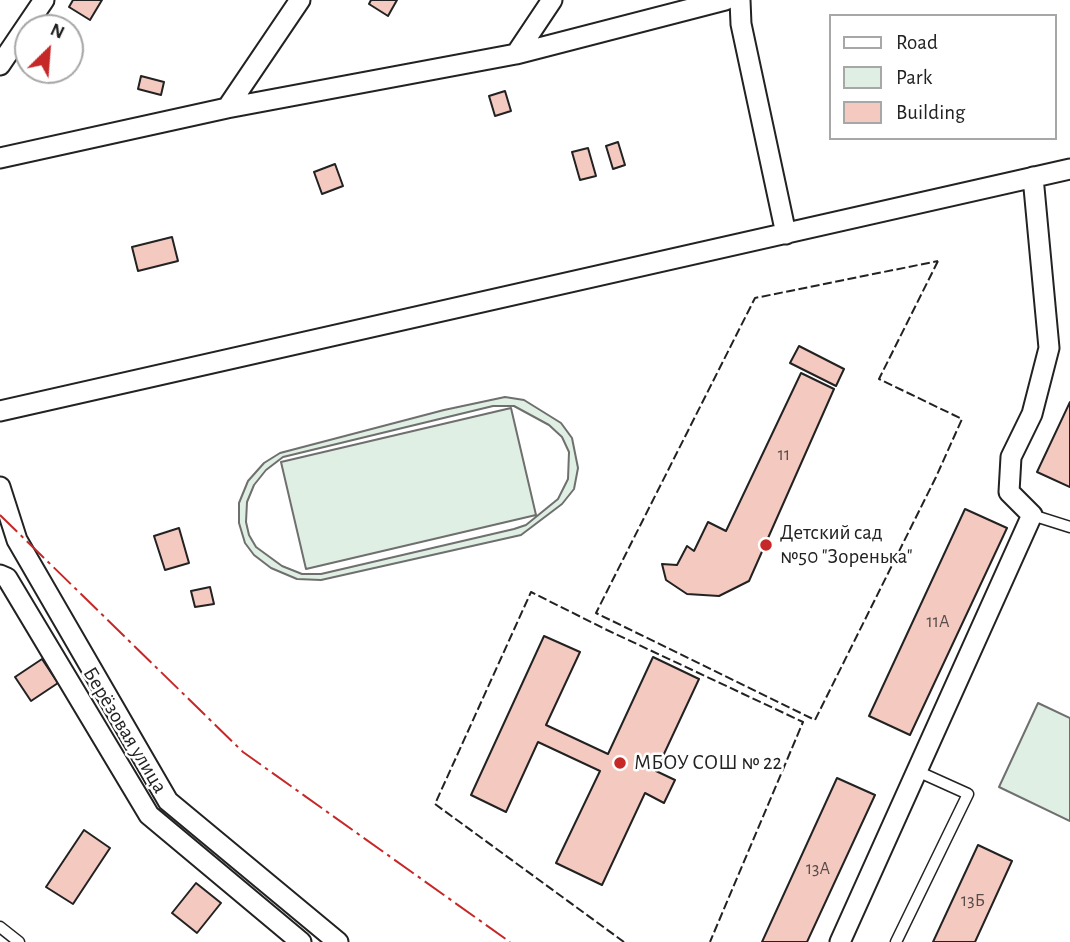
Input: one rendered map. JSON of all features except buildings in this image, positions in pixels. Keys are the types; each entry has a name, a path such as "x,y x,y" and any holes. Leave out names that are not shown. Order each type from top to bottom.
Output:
{"street":[{"path":"0,65 44,0"},
{"path":"227,108 300,0"},
{"path":"516,54 552,0"},
{"path":"0,158 227,108 516,54 725,0"},
{"path":"740,0 741,23 786,234"},
{"path":"0,411 1070,169"},
{"path":"840,942 1032,515 1009,492 1011,457 1032,414 1049,348 1033,177"},
{"path":"0,487 17,540 168,801 338,942"},
{"name":"Берёзовая улица","path":"0,575 7,578 149,815 301,942"}],"lane":[{"path":"1032,515 1070,527"},
{"path":"896,942 968,794 917,771"},
{"path":"0,927 19,942"}],"green space":[{"path":"505,397 524,400 561,423 572,438 578,468 574,489 562,504 521,535 321,580 297,579 271,568 254,555 245,543 239,523 239,503 248,481 264,463 280,453 444,410","holes":["493,406 514,406 549,425 562,437 569,452 568,479 558,499 526,525 321,574 302,574 282,566 256,547 249,535 246,522 247,502 254,485 266,470 283,457"]},
{"path":"511,408 536,515 306,569 281,462"},
{"path":"1038,703 1070,718 1070,821 999,787"}],"fence":[{"path":"938,261 879,379 962,419 815,720 596,613 755,298 938,261"},
{"path":"624,942 435,804 531,592 803,722 710,942"}],"power":[{"path":"0,515 243,752 510,942"}],"place":[{"name":"Детский сад №50 \"Зоренька\"","path":"766,545"},
{"name":"МБОУ СОШ № 22","path":"620,763"}]}
